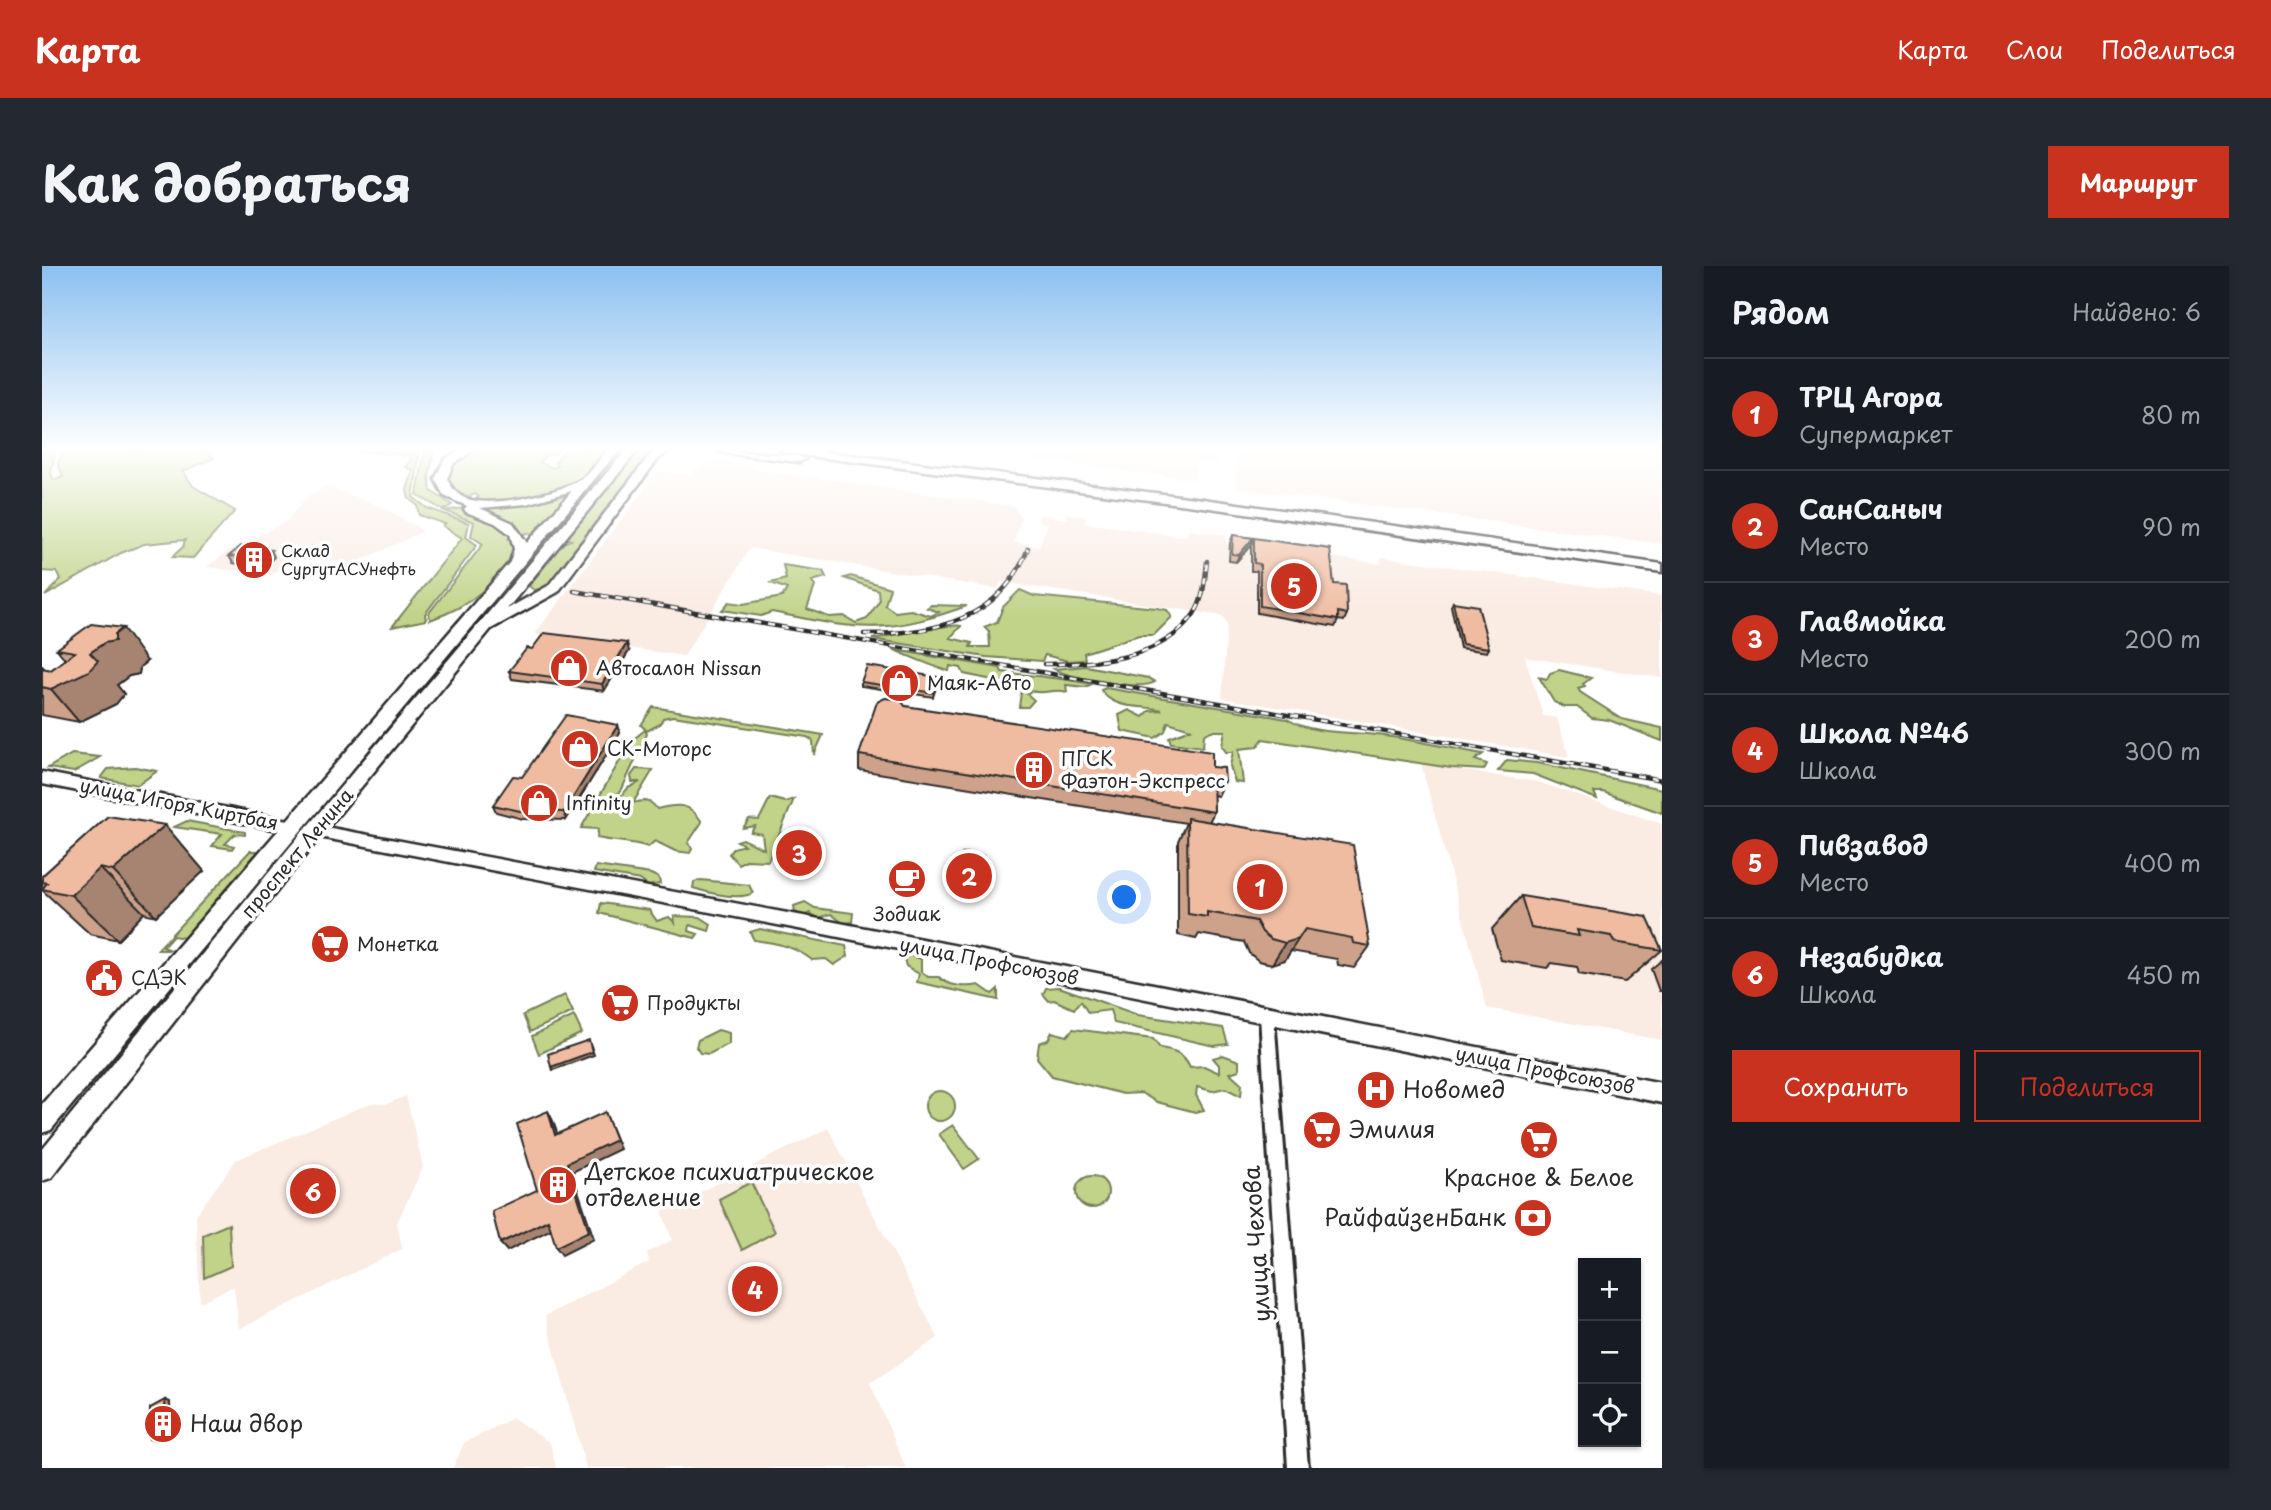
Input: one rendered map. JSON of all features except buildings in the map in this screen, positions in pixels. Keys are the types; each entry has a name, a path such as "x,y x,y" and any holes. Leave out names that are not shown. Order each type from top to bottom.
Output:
{"main road":[{"path":"468,506 504,522 521,539 518,573 523,588 534,593 550,588 561,578"},
{"name":"проспект Ленина","path":"42,1122 480,631 518,573 536,538 564,506"},
{"name":"проспект Ленина","path":"42,1169 304,829 518,573 556,540 585,506"},
{"path":"480,631 543,597 561,578 616,506"},
{"path":"1167,506 1391,531"},
{"path":"1224,506 1662,568"},
{"name":"улица Игоря Киртбая","path":"42,778 304,829"},
{"name":"улица Профсоюзов","path":"304,829 809,924 1662,1093"}],"street":[{"name":"улица Чехова","path":"1267,1016 1298,1468"}],"shaded area":[{"path":"299,506 380,506 423,531 353,564 294,555 271,575 207,567 228,551 286,522"},
{"path":"632,506 1013,506 1021,517 1014,542 1039,547 1048,523 1037,521 1039,515 1067,519 1069,514 1086,516 1085,523 1179,536 1187,536 1188,530 1226,535 1226,542 1230,543 1230,561 1237,562 1243,544 1381,564 1381,557 1662,596 1662,678 1525,657 1543,716 1557,718 1569,757 1222,698 1227,624 1223,616 1001,582 998,589 750,548 684,656 535,634"},
{"path":"1374,506 1662,506 1662,544"},
{"path":"1421,764 1538,782 1662,824 1662,1040 1487,1008"},
{"path":"406,1096 423,1167 397,1223 402,1249 239,1329 234,1286 200,1302 196,1215 236,1160 371,1103 387,1104"},
{"path":"828,1128 938,1338 870,1383 906,1468 586,1468 545,1316 649,1262 647,1253 672,1240 662,1211"},
{"path":"513,1418 550,1443 556,1468 453,1468 464,1443"}],"green space":[{"path":"42,506 227,506 235,511 193,558 172,557 183,547 185,540 144,544 121,553 45,596 61,579 56,572 42,571"},
{"path":"417,506 425,506 469,523 466,537 477,545 425,614 426,620 392,627 462,538 443,526 445,524 419,515"},
{"path":"608,506 545,588 534,590 529,586 563,543 571,540 557,536 522,534 509,539 517,541 512,555 495,580 471,600 430,620 429,613 483,544 471,536 474,522 445,511 463,508"},
{"path":"783,565 823,571 826,577 812,581 815,586 807,609 829,617 844,616 856,623 867,619 879,601 878,590 844,578 851,576 890,588 885,605 895,612 911,610 931,616 939,612 927,608 931,605 967,606 917,621 873,627 829,623 772,612 761,616 722,610 729,602 743,604 782,597 787,589 771,583 786,579"},
{"path":"1020,590 1034,596 1157,608 1167,610 1172,617 1154,635 1139,635 1084,653 1085,660 1068,661 1045,655 1042,661 986,657 872,639 955,625 961,626 950,638 972,643 970,647 990,647 989,631 984,627 997,622 1003,607"},
{"path":"895,650 1000,668 1002,672 1092,684 1085,687 1066,685 1067,692 1031,691 1027,694 1034,700 1028,707 1019,707 1022,686 964,674 961,668 950,666 949,671 945,670"},
{"path":"1086,666 1148,678 1155,682 1136,685 1105,682 1054,669"},
{"path":"1559,670 1591,678 1583,684 1585,686 1578,688 1580,692 1622,719 1662,728 1662,741 1609,720 1592,718 1577,707 1564,707 1554,702 1539,677 1547,679 1550,673"},
{"path":"1106,688 1287,719 1308,728 1330,732 1390,737 1483,754 1475,760 1487,764 1484,770 1451,768 1263,739 1257,747 1239,749 1243,783 1235,782 1230,766 1233,752 1226,752 1222,746 1225,731 1211,731 1204,735 1203,747 1171,743 1169,737 1191,729 1168,722 1165,731 1155,738 1122,731 1119,715 1129,710 1143,717 1149,711 1162,710 1120,704 1101,690"},
{"path":"653,707 823,735 814,755 813,741 807,737 673,716 663,718 660,724 647,731 641,725"},
{"path":"645,730 647,734 622,789 605,808 612,807 628,788 640,782 632,782 631,776 636,769 653,770 633,803 646,801 657,809 683,806 693,811 702,822 688,843 692,848 690,853 675,851 655,841 648,847 597,838 598,829 581,828 622,757 631,750 631,741"},
{"path":"72,754 100,757 74,772 48,768"},
{"path":"1507,760 1537,763 1662,789 1662,813 1603,792 1594,792 1597,799 1533,774 1498,771"},
{"path":"135,767 157,771 138,785 101,778 108,769"},
{"path":"770,798 785,802 794,799 768,861 746,860 738,864 729,854 733,848 744,845 737,841 743,839 764,849 762,834 751,832 755,826 743,828 749,819 759,820"},
{"path":"187,821 245,832 245,835 235,834 225,844 234,846 232,849 212,846 222,834 174,827"},
{"path":"250,851 260,851 184,938 173,936 163,947 171,950 157,950"},
{"path":"596,866 651,874 659,878 660,884 648,886 640,880 594,872"},
{"path":"701,880 749,885 753,893 731,896 693,888 694,882"},
{"path":"805,902 815,908 853,913 852,922 843,923 831,914 818,918 810,913 804,916 795,912 794,906"},
{"path":"601,903 649,910 657,921 669,917 675,923 674,916 700,917 711,924 709,931 690,925 689,931 698,934 695,938 599,913"},
{"path":"760,929 846,946 848,956 834,965 826,959 812,960 784,946 754,940 750,932"},
{"path":"909,955 921,959 921,971 928,977 939,977 958,986 979,985 992,994 998,989 998,1000 917,982 919,974 906,966 904,959"},
{"path":"1059,987 1138,1015 1223,1028 1228,1044 1214,1046 1114,1023 1110,1010 1088,1013 1081,1001 1074,1009 1054,1000 1049,1001 1043,994 1046,988"},
{"path":"565,995 573,1012 530,1032 523,1015"},
{"path":"574,1016 582,1033 539,1054 532,1036"},
{"path":"1073,1029 1153,1039 1160,1048 1182,1055 1190,1067 1204,1066 1219,1073 1219,1065 1213,1058 1223,1055 1239,1061 1239,1070 1230,1073 1242,1084 1241,1096 1225,1088 1212,1091 1197,1087 1196,1095 1204,1110 1195,1112 1157,1102 1141,1093 1123,1094 1052,1076 1037,1058 1039,1043 1048,1040 1052,1032 1067,1036"},
{"path":"718,1030 729,1033 729,1044 709,1054 700,1053 696,1047 698,1040"},
{"path":"940,1091 950,1096 955,1106 950,1116 940,1121 930,1116 925,1106 930,1096"},
{"path":"953,1125 979,1159 964,1169 939,1134"},
{"path":"1092,1176 1103,1181 1108,1192 1103,1203 1092,1208 1081,1203 1076,1192 1081,1181"},
{"path":"751,1182 775,1232 742,1250 719,1199"},
{"path":"229,1224 231,1266 204,1278 203,1235"}],"railway":[{"path":"864,634 916,631 940,626 983,607 1001,592 1016,572 1028,548"},
{"path":"1044,664 1105,660 1146,650 1165,641 1181,629 1194,614 1204,589 1207,561"},
{"path":"574,591 1662,780"}],"place":[{"name":"Склад СургутАСУнефть","path":"254,560"},
{"name":"Пивзавод","path":"1294,586"},
{"name":"Автосалон Nissan","path":"569,668"},
{"name":"Маяк-Авто","path":"900,683"},
{"name":"СК-Моторс","path":"580,749"},
{"name":"ПГСК Фаэтон-Экспресс","path":"1034,770"},
{"name":"Infinity","path":"539,803"},
{"name":"Главмойка","path":"799,853"},
{"name":"СанСаныч","path":"969,876"},
{"name":"Зодиак","path":"907,879"},
{"name":"ТРЦ Агора","path":"1260,887"},
{"name":"Монетка","path":"330,944"},
{"name":"СДЭК","path":"104,978"},
{"name":"Продукты","path":"620,1003"},
{"name":"Новомед","path":"1376,1090"},
{"name":"Эмилия","path":"1322,1130"},
{"name":"Красное & Белое","path":"1539,1140"},
{"name":"Детское психиатрическое отделение","path":"558,1185"},
{"name":"Незабудка","path":"313,1191"},
{"name":"РайфайзенБанк","path":"1533,1218"},
{"name":"Школа №46","path":"755,1289"},
{"name":"Наш двор","path":"163,1424"}]}
